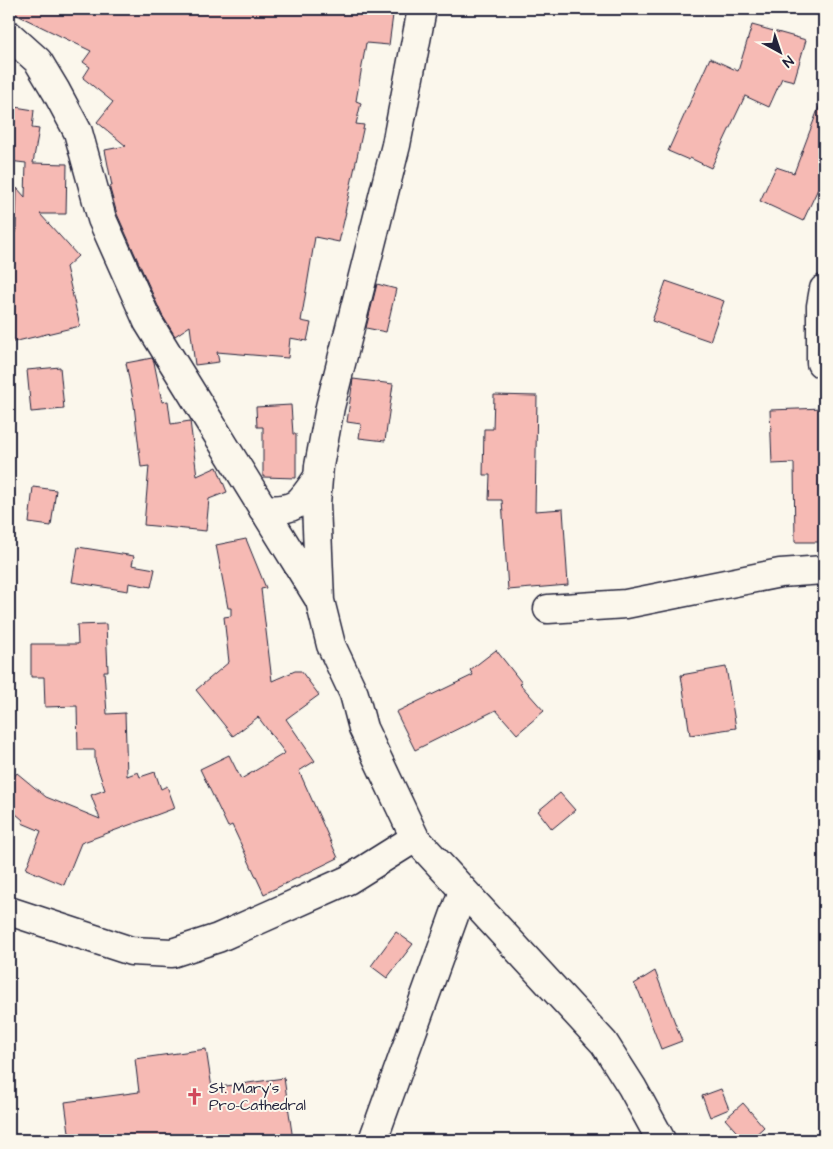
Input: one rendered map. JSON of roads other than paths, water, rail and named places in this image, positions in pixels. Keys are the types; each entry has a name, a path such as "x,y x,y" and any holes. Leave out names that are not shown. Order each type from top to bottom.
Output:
{"street":[{"path":"422,9 396,145 330,407 318,477 316,504 320,601 331,645 354,694 363,728 416,838 604,1043 632,1087 661,1140"},
{"path":"9,35 38,61 78,132 102,218 148,322 320,601"},
{"path":"821,363 821,306 824,289"},
{"path":"263,509 282,511 294,507 303,499 318,477"},
{"path":"548,609 626,604 780,573 824,570"},
{"path":"9,911 131,951 172,953 218,938 348,880 416,838"},
{"path":"373,1140 463,891"}],"place":[{"name":"St. Mary's Pro-Cathedral","path":"195,1097"}]}
